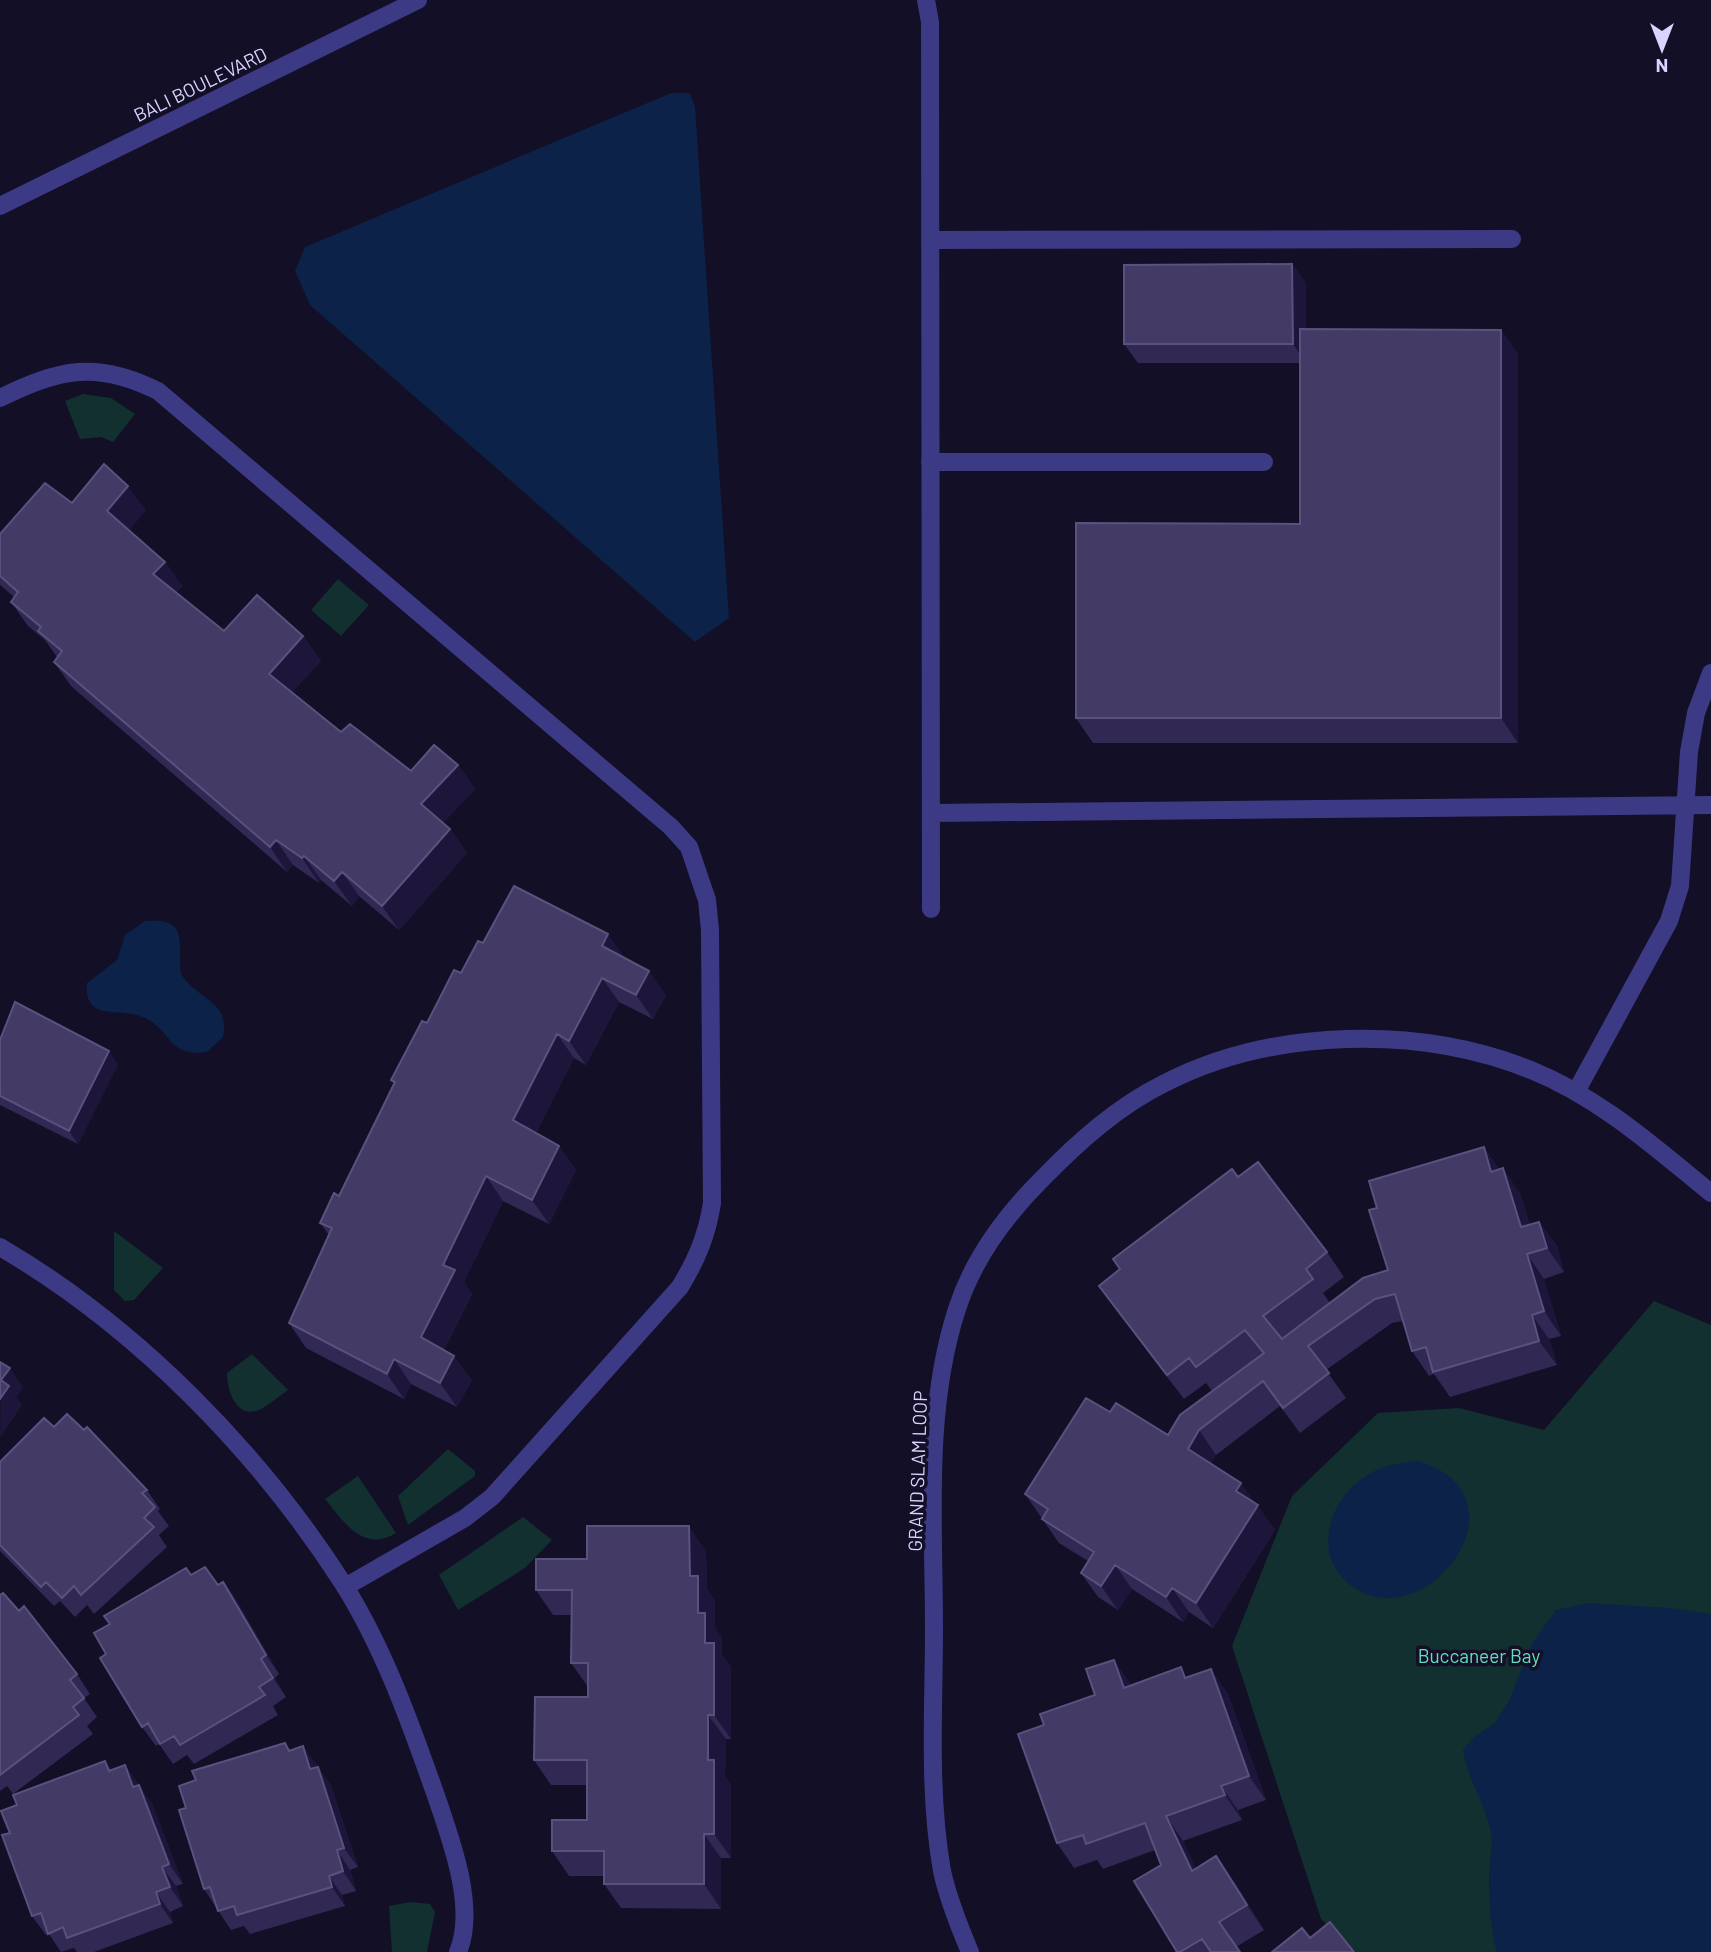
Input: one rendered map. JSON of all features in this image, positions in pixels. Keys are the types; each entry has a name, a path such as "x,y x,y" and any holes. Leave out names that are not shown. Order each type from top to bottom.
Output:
{"street":[{"name":"BALI BOULEVARD","path":"0,205 418,0"},
{"path":"926,0 930,22 931,909"},
{"path":"930,240 1512,239"},
{"path":"0,398 63,372 86,370 130,377 158,391 671,827 689,847 700,873 710,930 712,1203 708,1233 695,1262 680,1286 492,1497 465,1518 345,1587"},
{"path":"930,462 1264,462"},
{"path":"1577,1090 1669,921 1681,886 1685,847 1684,806 1696,713 1711,673"},
{"path":"931,813 1711,805"},
{"name":"GRAND SLAM LOOP","path":"970,1952 954,1914 942,1870 937,1813 935,1454 946,1356 957,1308 976,1266 997,1231 1057,1163 1128,1104 1165,1083 1206,1065 1251,1053 1345,1039 1435,1045 1528,1069 1577,1090 1619,1118 1711,1193"},
{"path":"0,1247 90,1309 152,1359 263,1476 345,1587 382,1657 441,1809 463,1891 465,1916 458,1952"}],"green space":[{"path":"83,394 111,398 135,414 113,442 101,437 80,439 65,401"},
{"path":"338,579 369,605 341,636 311,610"},
{"path":"114,1231 163,1268 134,1300 125,1301 114,1290"},
{"name":"Buccaneer Bay","path":"1654,1301 1711,1325 1711,1952 1356,1952 1321,1919 1232,1646 1292,1496 1378,1413 1459,1408 1544,1430"},
{"path":"252,1354 288,1390 263,1408 251,1412 239,1407 234,1401 227,1373"},
{"path":"448,1449 475,1471 475,1476 408,1525 398,1496"},
{"path":"358,1476 396,1533 384,1538 364,1537 347,1525 325,1499"},
{"path":"523,1517 552,1540 525,1568 458,1610 439,1575"},
{"path":"410,1902 430,1904 435,1912 427,1952 392,1952 389,1906"}],"water":[{"path":"671,93 690,93 695,107 729,618 695,642 310,305 295,271 305,247"},
{"path":"145,921 160,921 176,929 180,945 181,974 211,1001 222,1015 223,1037 207,1052 184,1051 152,1022 134,1014 97,1009 87,996 87,983 117,960 125,935"},
{"path":"1417,1461 1451,1478 1467,1502 1468,1529 1457,1556 1437,1579 1411,1594 1382,1598 1353,1587 1339,1574 1331,1559 1328,1543 1330,1527 1335,1511 1356,1483 1387,1466"},
{"path":"1589,1603 1670,1608 1711,1614 1711,1952 1497,1952 1490,1905 1491,1832 1463,1750 1473,1738 1495,1723 1509,1701 1531,1645 1556,1610"}],"building":[{"path":"1292,264 1293,344 1124,344 1124,265"},
{"path":"1300,329 1501,330 1501,718 1076,718 1076,523 1300,524"},
{"path":"104,464 128,486 107,511 165,562 153,574 224,631 257,595 303,636 269,674 341,732 350,724 411,771 434,745 458,765 421,804 450,829 382,906 342,872 334,881 304,856 302,858 276,840 270,847 54,662 62,651 38,631 41,627 11,602 18,592 0,576 0,534 45,483 72,503"},
{"path":"514,886 608,934 602,946 649,971 636,995 602,978 569,1041 557,1034 513,1120 559,1146 532,1200 486,1176 443,1265 455,1270 421,1337 454,1356 440,1383 394,1359 387,1374 289,1323 332,1228 320,1223 334,1193 339,1196 395,1082 391,1080 422,1021 427,1023 454,970 461,973 478,941 483,943"},
{"path":"15,1002 109,1051 69,1131 0,1096 0,1040"},
{"path":"1484,1147 1491,1172 1503,1168 1521,1227 1539,1222 1547,1248 1527,1254 1544,1311 1532,1315 1539,1341 1433,1372 1426,1347 1412,1351 1395,1294 1375,1299 1308,1346 1329,1373 1283,1408 1263,1381 1199,1430 1188,1449 1241,1483 1236,1491 1258,1505 1196,1603 1172,1588 1166,1597 1115,1565 1101,1586 1081,1573 1094,1552 1042,1519 1048,1509 1025,1494 1086,1398 1110,1412 1116,1403 1168,1435 1180,1415 1264,1353 1245,1330 1196,1367 1189,1358 1167,1375 1099,1286 1120,1269 1113,1259 1232,1169 1238,1177 1258,1162 1327,1252 1306,1269 1313,1279 1263,1316 1282,1339 1363,1278 1388,1270 1369,1210 1377,1208 1369,1181"},
{"path":"0,1362 10,1368 1,1380 9,1386 0,1399"},
{"path":"67,1414 84,1430 87,1427 147,1490 142,1493 155,1507 144,1518 154,1527 81,1595 74,1586 62,1598 46,1582 41,1587 0,1545 0,1462 44,1418 54,1427"},
{"path":"587,1526 689,1526 690,1576 698,1576 698,1613 705,1613 705,1643 714,1643 714,1715 708,1715 708,1760 714,1760 714,1834 704,1834 704,1884 604,1884 604,1851 552,1851 552,1820 587,1820 587,1760 534,1760 535,1697 588,1697 588,1663 571,1663 572,1590 536,1590 536,1559 587,1559"},
{"path":"205,1567 218,1585 223,1582 266,1655 261,1659 273,1678 259,1687 265,1695 180,1745 174,1736 160,1744 148,1723 142,1727 100,1658 106,1654 94,1633 110,1624 104,1616 186,1568 191,1575"},
{"path":"3,1593 19,1611 24,1606 77,1674 70,1680 84,1698 73,1707 79,1715 0,1775 0,1595"},
{"path":"1114,1660 1124,1688 1181,1667 1185,1678 1211,1669 1249,1776 1221,1786 1225,1795 1166,1816 1192,1871 1216,1856 1247,1905 1219,1922 1240,1952 1211,1952 1202,1939 1177,1952 1134,1881 1161,1865 1145,1823 1086,1844 1083,1835 1057,1843 1018,1734 1044,1725 1040,1714 1095,1695 1086,1669"},
{"path":"285,1743 289,1751 303,1746 310,1769 318,1767 344,1848 337,1850 343,1871 329,1876 332,1887 237,1915 234,1906 218,1911 210,1887 204,1889 179,1810 186,1808 179,1786 196,1780 192,1771"},
{"path":"105,1761 109,1771 125,1765 133,1787 139,1785 169,1864 162,1867 170,1887 156,1892 160,1904 67,1938 63,1927 48,1934 41,1913 32,1916 2,1835 10,1833 1,1811 17,1805 13,1795"},
{"path":"1330,1922 1354,1952 1272,1952 1302,1928 1310,1938"}]}
